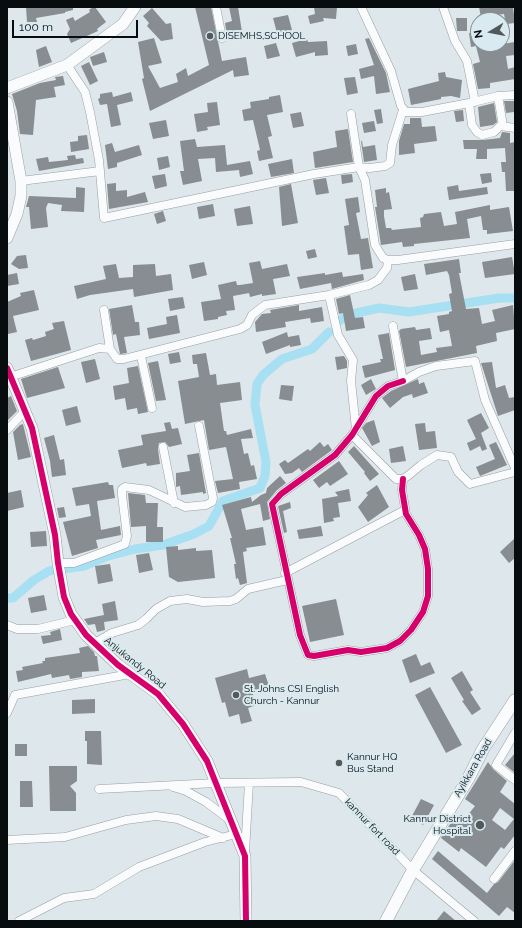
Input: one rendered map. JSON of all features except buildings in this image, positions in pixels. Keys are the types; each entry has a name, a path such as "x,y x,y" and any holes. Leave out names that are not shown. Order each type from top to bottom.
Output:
{"main road":[{"name":"Ayikkara Road","path":"386,921 413,870 468,779 483,749 515,700"}],"street":[{"path":"7,88 68,66 123,24 135,7"},
{"path":"216,7 222,38"},
{"path":"68,66 85,92 90,112 100,171 104,218 314,174 358,167 370,168 390,163 393,139 403,110 391,71 360,7"},
{"path":"444,7 455,41 467,61 472,103 472,125 477,132 482,135 487,135 503,126 506,128 515,128"},
{"path":"403,110 409,113 422,112 472,103 498,96 515,95"},
{"path":"498,96 503,126"},
{"path":"7,102 21,181 21,196 17,214 7,236"},
{"path":"350,114 358,167 365,180 375,245 379,253 388,260 515,244"},
{"path":"21,181 100,171"},
{"path":"104,310 110,349 120,360 141,356 240,329 247,325 252,315 265,305 329,295 378,280 387,268 388,260"},
{"path":"329,295 338,335 353,360 351,381 354,432 396,479 403,479 437,455 451,457 458,472 470,484 515,472"},
{"path":"393,326 403,381"},
{"path":"8,373 99,348 110,349"},
{"path":"141,356 152,408"},
{"path":"403,479 402,490 405,510 425,549 428,569 428,596 423,612 411,630 400,641 387,648 361,652 348,650 314,656 308,655 300,635 286,576 272,504 281,494 335,455 354,432 376,396 382,390 419,372 436,366 475,361 485,400 515,468"},
{"name":"Anjukandy Road","path":"8,373 32,428 55,535 60,578 64,597 75,620 95,643 130,674 158,694 184,724 207,761 245,856 246,921"},
{"path":"7,430 25,411"},
{"path":"58,563 74,563 125,544 127,536 122,495 122,489 125,487 149,490 174,503 192,507 212,502 213,498 200,426"},
{"path":"163,447 174,503"},
{"path":"95,643 112,633 138,625 160,606 170,601 187,599 203,602 236,600 248,589 286,576 405,510"},
{"path":"7,624 17,629 38,629 75,620"},
{"path":"7,713 15,695 130,674"},
{"path":"515,733 496,765 515,780"},
{"name":"kannur fort road","path":"99,789 216,783 302,782 339,793 413,870 474,921"},
{"path":"245,856 249,783"},
{"path":"168,786 186,791 206,802 231,821"},
{"path":"7,840 65,837 126,820 156,816 178,819 223,838"},
{"path":"21,921 64,898 94,894 139,867 205,842 236,834"},
{"path":"494,879 515,852"}],"waterway":[{"path":"339,321 348,315 379,308 409,312 499,298 515,298"},
{"path":"7,598 13,598 34,580 49,571 84,566 105,557 135,549 163,545 194,534 209,526 223,501 260,488 265,476 266,462 255,405 257,384 263,375 282,359 312,349 329,332"}],"cycle path":[{"path":"7,368 32,428 55,535 64,597 71,614 86,635 118,665 158,694 183,724 207,761 245,856 246,921"},
{"path":"403,381 388,386 376,396 352,435 335,455 281,494 272,504 300,635 308,655 314,656 348,650 361,652 387,648 400,641 411,630 423,612 428,596 428,569 425,549 419,535 406,514 402,490 403,479"}],"place":[{"name":"DISEMHS,SCHOOL","path":"210,36"},
{"name":"St. Johns CSI English Church - Kannur","path":"236,695"},
{"name":"Kannur HQ Bus Stand","path":"339,763"},
{"name":"Kannur District Hospital","path":"480,825"}]}
